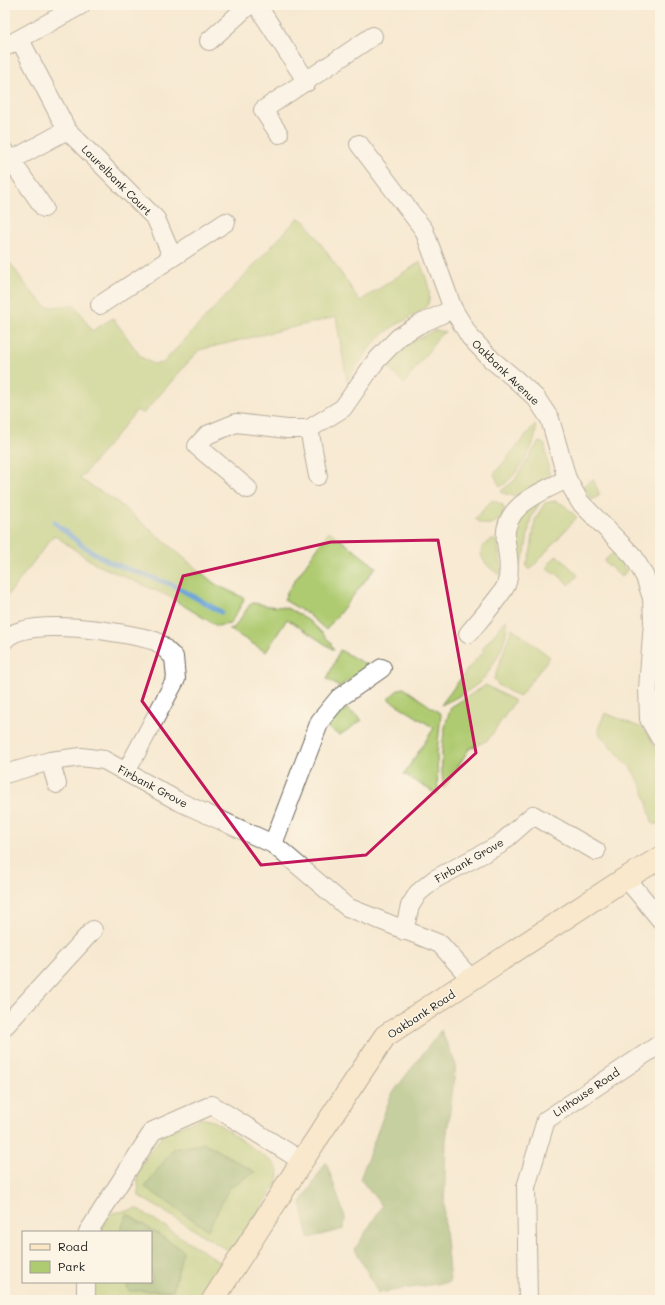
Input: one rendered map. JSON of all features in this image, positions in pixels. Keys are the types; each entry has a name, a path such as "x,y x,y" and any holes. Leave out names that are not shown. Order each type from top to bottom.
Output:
{"street":[{"path":"12,43 81,5"},
{"path":"209,41 249,5"},
{"path":"257,5 307,82"},
{"path":"280,134 263,110 307,82 373,36"},
{"name":"Laurelbank Court","path":"12,43 67,130 156,219 172,256"},
{"path":"44,208 8,156 67,130"},
{"name":"Oakbank Avenue","path":"359,144 424,230 453,309 470,336 492,360 536,398 550,419 567,479 580,502 634,557 648,584 652,598 653,622 648,689 649,719 660,738"},
{"path":"100,305 172,256 226,222"},
{"path":"248,489 197,446 207,435 236,423 287,429 309,429 343,408 375,362 399,337 418,325 453,309"},
{"path":"309,429 318,476"},
{"path":"468,634 506,586 509,566 505,538 511,516 524,501 567,479"},
{"path":"5,640 8,636 30,629 66,627 97,630 157,642 174,657 176,679 126,772"},
{"path":"273,844 320,721 339,698 382,668"},
{"name":"Firbank Grove","path":"5,774 50,761 81,757 104,760 178,801 273,844 347,907 404,931 440,944 472,980"},
{"path":"50,761 57,784"},
{"name":"Firbank Grove","path":"404,931 410,906 418,892 435,879 499,845 533,815 596,851"},
{"name":"Oakbank Road","path":"213,1300 302,1161 385,1036 626,878 660,858"},
{"path":"626,878 660,919"},
{"path":"5,1026 93,930"},
{"name":"Linhouse Road","path":"528,1300 526,1187 546,1120 660,1044"},
{"path":"89,1231 153,1131 212,1105 302,1161"},
{"path":"86,1283 86,1300"}],"highlighted area":[{"path":"438,540 476,753 366,855 261,865 142,701 183,576 331,542"}],"green space":[{"path":"298,218 306,222 360,301 420,262 429,288 429,299 426,307 422,311 394,326 383,334 361,360 347,381 336,317 199,350 143,414 137,410 80,479 116,501 215,584 244,598 230,624 217,626 168,596 95,564 54,535 5,599 5,260 11,264 28,288 47,307 75,305 92,331 113,318 141,357 153,364 163,363"},
{"path":"435,330 446,332 441,334 404,384 386,365 410,343"},
{"path":"535,424 536,431 531,449 513,476 500,487 494,474"},
{"path":"540,442 545,445 549,473 548,478 518,497 502,493 501,491 514,481"},
{"path":"593,479 600,495 592,500 583,486"},
{"path":"542,499 531,518 525,552 515,577 515,536 517,519"},
{"path":"492,500 503,505 505,512 499,520 492,524 483,524 475,519"},
{"path":"555,501 564,505 577,517 530,570 526,567 531,549 535,520 545,503"},
{"path":"329,531 376,567 326,630 308,614 284,600 287,592"},
{"path":"492,539 497,542 502,569 499,575 485,563 481,553 485,544"},
{"path":"613,553 627,571 621,577 604,561"},
{"path":"557,555 578,575 569,585 556,573 554,574 546,567"},
{"path":"251,603 289,609 304,618 319,630 326,637 334,650 287,619 266,652 229,629 234,628"},
{"path":"506,620 506,634 503,644 494,663 484,678 466,692 441,705 470,666 484,651 482,649"},
{"path":"512,628 550,657 519,697 498,685 494,679"},
{"path":"340,650 369,666 339,687 327,679"},
{"path":"486,685 515,701 488,740 469,749 444,789 442,779 442,747 445,726 451,707"},
{"path":"404,688 441,714 437,753 438,795 404,774 434,728 388,699 399,689"},
{"path":"347,709 362,720 340,735 326,727 335,715"},
{"path":"605,713 642,728 648,734 660,756 660,824 654,824 652,821 643,789 630,767 600,735 598,729"},
{"path":"441,1030 456,1065 446,1141 444,1217 450,1282 378,1293 355,1249 382,1206 360,1179 391,1095"},
{"path":"202,1118 216,1122 276,1165 279,1174 277,1183 232,1253 139,1196 137,1170 163,1134"},
{"path":"205,1143 255,1172 229,1188 208,1230 145,1187 173,1149"},
{"path":"326,1162 345,1217 344,1229 309,1238 301,1203"},
{"path":"138,1209 224,1265 201,1300 90,1300 89,1283 152,1283 152,1231 99,1231 112,1213"},
{"path":"127,1214 183,1250 173,1291 129,1291 126,1283 152,1283 152,1231 120,1231"}],"waterway":[{"path":"54,522 83,546 109,562 173,585 221,612"}]}
